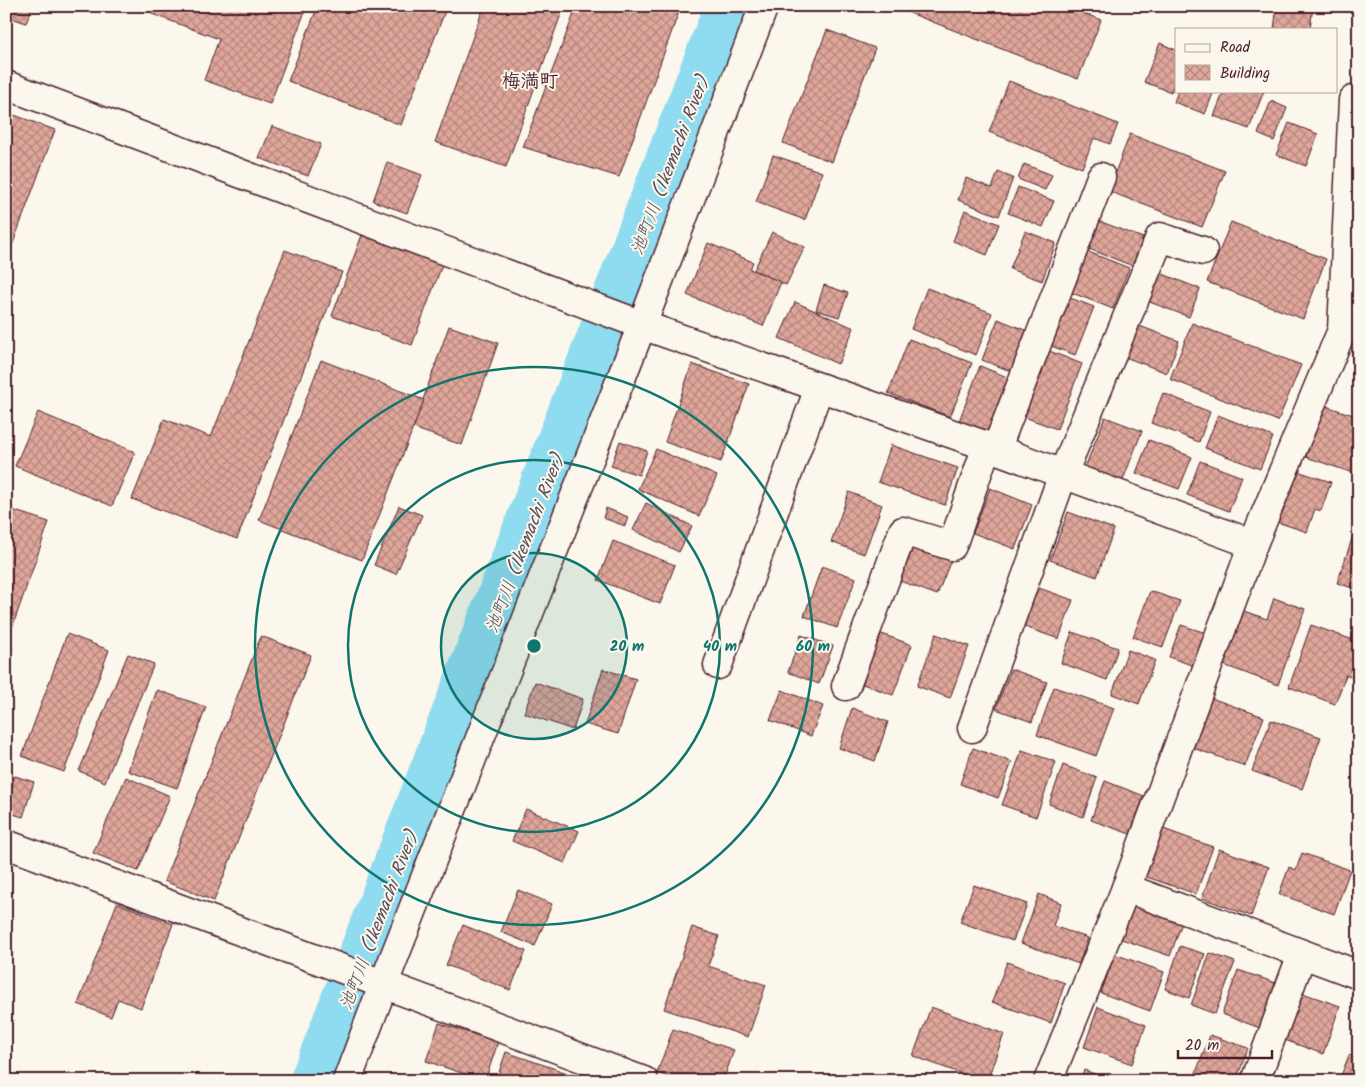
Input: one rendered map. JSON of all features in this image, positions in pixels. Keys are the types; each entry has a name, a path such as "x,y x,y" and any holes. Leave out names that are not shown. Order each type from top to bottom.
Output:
{"street":[{"path":"347,1081 642,325 764,6"},
{"path":"6,85 642,325 991,448 1253,544"},
{"path":"1048,1081 1126,888 1253,544 1350,338 1354,100 1359,101"},
{"path":"846,686 903,531 952,546 1100,177"},
{"path":"972,728 1063,474 1160,237 1203,251"},
{"path":"718,665 819,388"},
{"path":"6,844 384,983 615,1076 644,1081"},
{"path":"1126,888 1359,975"},
{"path":"1255,1081 1302,954"}],"building":[{"path":"6,6 33,6 26,23 6,16"},
{"path":"155,6 307,6 270,104 204,80 219,39 152,14"},
{"path":"318,6 447,6 401,125 288,81"},
{"path":"484,6 564,6 506,167 435,142"},
{"path":"577,6 681,6 619,177 523,147"},
{"path":"892,6 1065,6 1101,20 1078,79"},
{"path":"1277,6 1313,6 1310,28 1274,28"},
{"path":"827,30 875,48 832,162 783,143"},
{"path":"1160,43 1175,50 1175,80 1171,92 1144,82"},
{"path":"1009,81 1118,124 1110,144 1094,138 1082,168 989,132"},
{"path":"1178,92 1214,92 1205,114 1174,102"},
{"path":"1224,92 1264,92 1249,129 1214,116"},
{"path":"1271,101 1287,108 1274,141 1258,134"},
{"path":"6,112 55,130 6,262"},
{"path":"1289,123 1318,134 1306,166 1276,155"},
{"path":"272,126 321,144 308,176 259,158"},
{"path":"1130,134 1225,171 1202,227 1108,191"},
{"path":"773,155 822,172 805,220 756,202"},
{"path":"387,162 422,175 407,213 373,201"},
{"path":"1024,164 1052,175 1045,190 1018,179"},
{"path":"998,172 1013,178 999,216 958,200 966,178 992,188"},
{"path":"1018,187 1054,201 1043,227 1008,213"},
{"path":"965,210 999,224 987,255 953,241"},
{"path":"1094,219 1143,238 1133,266 1084,247"},
{"path":"1231,222 1326,259 1303,319 1207,282"},
{"path":"1025,231 1056,243 1042,281 1010,269"},
{"path":"772,232 805,247 786,285 754,270"},
{"path":"362,235 442,265 412,345 332,316"},
{"path":"708,243 753,262 750,269 781,282 763,326 687,295"},
{"path":"1081,249 1129,268 1113,309 1065,290"},
{"path":"285,250 342,272 237,539 132,499 164,419 211,437"},
{"path":"1158,272 1200,289 1189,317 1147,301"},
{"path":"824,285 848,293 839,317 816,310"},
{"path":"927,288 992,313 976,355 911,329"},
{"path":"1065,296 1094,307 1075,355 1046,344"},
{"path":"795,302 854,328 838,364 779,338"},
{"path":"998,319 1032,333 1016,373 982,360"},
{"path":"1192,323 1301,365 1278,421 1170,379"},
{"path":"1137,325 1179,341 1167,373 1125,357"},
{"path":"449,326 498,343 462,445 413,428"},
{"path":"909,339 972,363 950,417 888,393"},
{"path":"1042,348 1082,364 1057,429 1016,414"},
{"path":"321,360 424,400 362,560 259,520"},
{"path":"692,364 749,384 721,462 665,442"},
{"path":"980,366 1012,379 991,433 959,421"},
{"path":"1163,393 1210,412 1199,442 1151,423"},
{"path":"1323,405 1359,417 1359,475 1306,457"},
{"path":"38,412 135,452 112,506 15,466"},
{"path":"1218,415 1273,437 1260,469 1205,448"},
{"path":"1105,417 1142,431 1121,485 1084,470"},
{"path":"1149,440 1192,457 1179,489 1136,473"},
{"path":"620,441 647,451 639,475 611,466"},
{"path":"891,445 958,468 945,505 878,482"},
{"path":"656,449 717,476 699,516 638,489"},
{"path":"1200,461 1242,477 1229,511 1187,495"},
{"path":"1294,470 1331,482 1321,511 1315,509 1307,532 1277,522"},
{"path":"990,488 1032,505 1015,549 973,533"},
{"path":"849,492 882,505 864,554 831,542"},
{"path":"646,503 692,526 679,552 633,530"},
{"path":"399,506 422,515 396,574 374,565"},
{"path":"6,508 49,522 6,645"},
{"path":"606,508 628,517 625,526 603,518"},
{"path":"1068,512 1114,529 1097,577 1050,560"},
{"path":"1353,536 1359,538 1359,590 1337,583"},
{"path":"613,541 675,565 660,604 598,580"},
{"path":"914,545 951,560 937,595 900,581"},
{"path":"822,566 856,578 837,628 804,616"},
{"path":"1033,586 1073,600 1059,639 1019,625"},
{"path":"1150,591 1180,601 1163,647 1133,637"},
{"path":"1274,598 1305,609 1278,685 1218,663 1238,609 1267,619"},
{"path":"1181,625 1206,633 1194,666 1169,657"},
{"path":"1311,625 1359,642 1359,680 1346,675 1335,704 1289,687"},
{"path":"1072,632 1118,648 1107,680 1061,663"},
{"path":"879,633 912,645 893,695 860,683"},
{"path":"67,634 109,650 64,772 22,756"},
{"path":"936,634 969,646 950,698 917,686"},
{"path":"801,635 833,646 819,684 788,672"},
{"path":"261,636 311,655 214,901 164,881"},
{"path":"1128,650 1155,660 1139,704 1112,694"},
{"path":"128,654 154,664 105,782 79,771"},
{"path":"603,669 636,679 618,734 585,724"},
{"path":"1011,669 1047,682 1032,722 996,709"},
{"path":"535,682 583,699 573,730 524,713"},
{"path":"1054,687 1114,708 1096,756 1037,735"},
{"path":"157,690 206,707 177,788 128,771"},
{"path":"782,690 823,706 811,736 770,720"},
{"path":"1211,698 1264,717 1245,766 1193,748"},
{"path":"852,708 888,722 875,761 839,748"},
{"path":"1271,720 1321,737 1302,789 1252,771"},
{"path":"973,748 1012,762 998,798 960,784"},
{"path":"1022,750 1056,762 1036,817 1002,805"},
{"path":"1063,765 1097,778 1083,817 1049,804"},
{"path":"15,776 34,782 23,817 6,812 6,804"},
{"path":"126,777 170,796 138,871 93,853"},
{"path":"1105,781 1144,796 1130,834 1091,820"},
{"path":"526,809 579,831 565,863 512,841"},
{"path":"1158,827 1213,847 1196,894 1141,875"},
{"path":"1219,849 1269,867 1251,916 1202,898"},
{"path":"1302,853 1350,870 1334,914 1279,894 1289,867 1296,870"},
{"path":"974,885 1027,904 1013,941 960,922"},
{"path":"518,890 552,904 535,946 501,932"},
{"path":"1039,894 1061,903 1053,926 1088,938 1079,964 1021,943"},
{"path":"1126,900 1183,920 1170,956 1113,936"},
{"path":"117,903 173,924 141,1008 118,999 111,1017 78,1004"},
{"path":"463,925 526,951 510,990 446,965"},
{"path":"692,927 719,936 708,966 766,985 748,1037 664,1009"},
{"path":"1180,946 1205,954 1189,998 1165,989"},
{"path":"1210,953 1235,962 1215,1014 1191,1005"},
{"path":"1115,954 1164,972 1150,1011 1101,993"},
{"path":"1007,962 1065,983 1051,1023 992,1002"},
{"path":"1238,970 1276,983 1260,1028 1222,1014"},
{"path":"1291,989 1340,1006 1323,1054 1274,1036"},
{"path":"931,1007 1004,1034 987,1081 981,1081 913,1056"},
{"path":"1098,1007 1146,1025 1132,1064 1084,1047"},
{"path":"439,1023 498,1042 485,1081 426,1061"},
{"path":"673,1029 734,1050 723,1081 679,1081 657,1073"},
{"path":"1210,1035 1248,1048 1236,1081 1201,1081 1194,1078"},
{"path":"506,1052 576,1076 574,1081 496,1081"},
{"path":"1349,1055 1359,1058 1359,1081 1339,1081"},
{"path":"1084,1070 1114,1081 1080,1081"}],"waterway":[{"name":"池町川 (Ikemachi River)","path":"318,1081 733,6"}],"district":[{"name":"梅満町","path":"530,82"}]}
